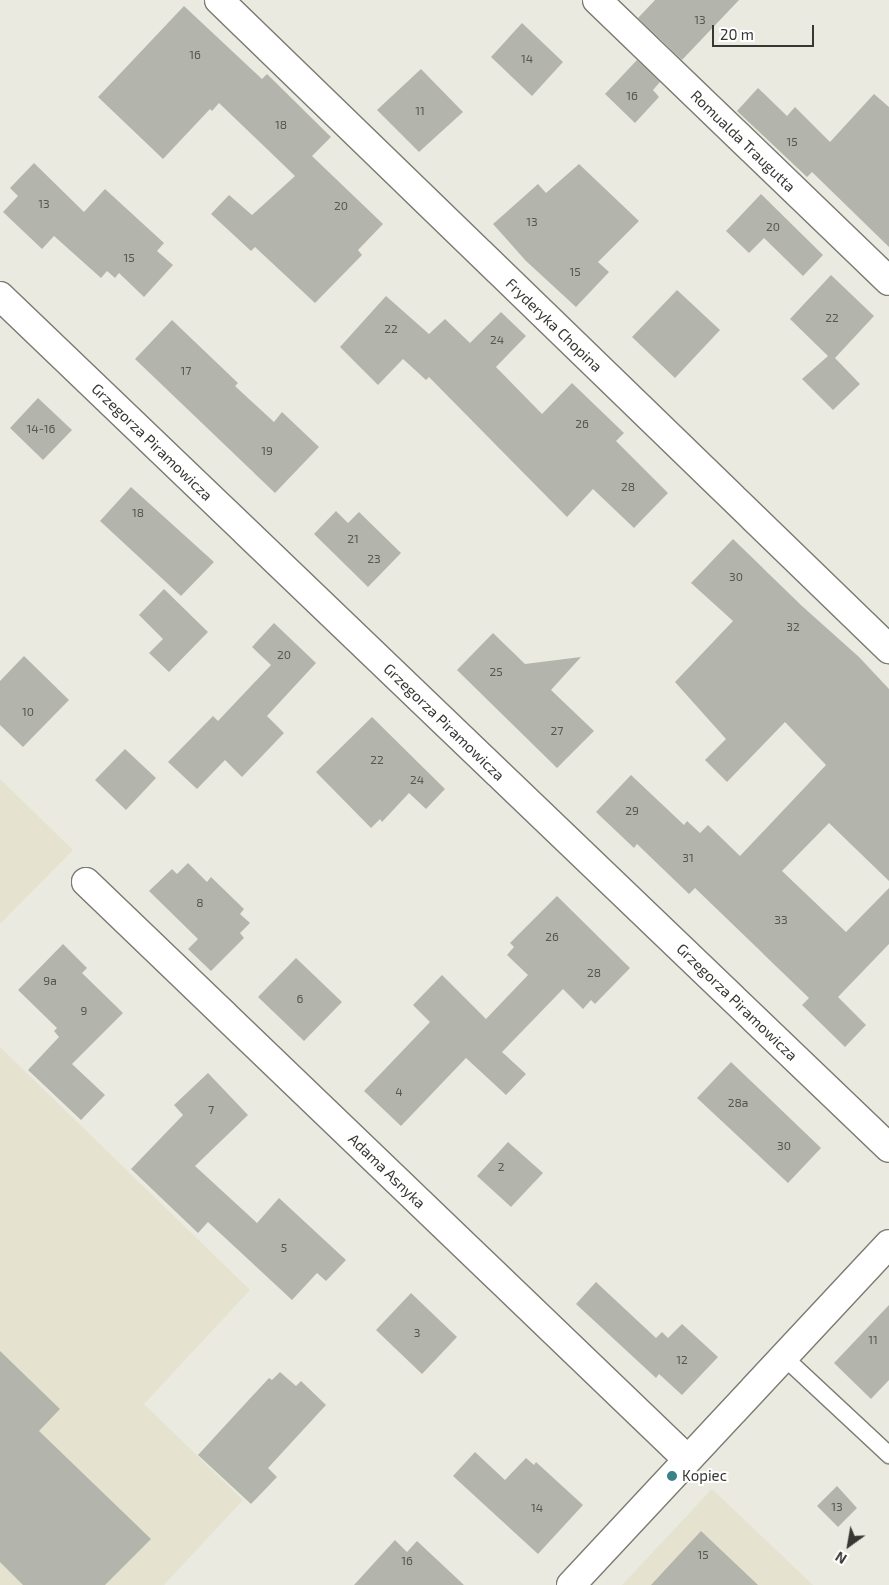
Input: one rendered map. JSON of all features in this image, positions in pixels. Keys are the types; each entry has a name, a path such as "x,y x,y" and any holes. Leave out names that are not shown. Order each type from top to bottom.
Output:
{"street":[{"name":"Fryderyka Chopina","path":"219,0 889,649"},
{"name":"Romualda Traugutta","path":"596,0 889,281"},
{"name":"Grzegorza Piramowicza","path":"0,296 889,1148"},
{"name":"Adama Asnyka","path":"86,882 687,1459"},
{"path":"571,1585 889,1244"}],"lane":[{"path":"784,1357 889,1455"}],"shaded area":[{"path":"0,779 73,850 0,924"},
{"path":"0,1047 250,1290 144,1404 243,1500 164,1585 0,1585"},
{"path":"712,1489 813,1585 622,1585"}],"building":[{"path":"655,0 739,0 682,60 638,18"},
{"path":"184,6 262,79 267,74 331,137 312,156 383,224 358,250 362,255 315,303 255,247 251,251 211,214 229,195 252,215 295,176 219,103 212,111 210,109 163,159 98,97"},
{"path":"522,23 563,62 532,96 491,57"},
{"path":"637,60 660,82 653,90 659,97 635,123 605,94"},
{"path":"421,69 463,112 419,152 377,110"},
{"path":"758,88 787,116 795,107 830,142 874,94 889,107 889,247 812,172 807,177 737,111"},
{"path":"34,163 84,212 105,189 164,243 157,251 173,265 144,297 119,273 115,278 107,271 101,278 54,236 42,249 3,212 18,196 10,188"},
{"path":"579,164 639,221 598,262 609,272 576,307 526,261 493,224 538,184 546,193"},
{"path":"761,194 823,255 803,276 764,238 749,253 726,231"},
{"path":"831,275 874,316 835,358 860,384 833,410 802,379 828,356 790,319"},
{"path":"677,290 720,330 675,378 632,337"},
{"path":"386,296 429,334 445,319 470,343 501,312 526,336 496,367 542,414 572,383 624,433 616,441 668,493 634,528 593,489 567,517 429,377 426,380 403,359 378,385 340,347"},
{"path":"172,320 238,383 235,386 274,422 282,412 319,447 275,493 135,359"},
{"path":"38,398 72,430 43,460 10,428"},
{"path":"131,487 214,562 181,596 100,521"},
{"path":"336,511 348,523 359,512 401,553 368,587 314,534"},
{"path":"733,539 802,606 859,657 889,689 889,881 829,823 782,871 846,932 889,888 889,944 838,997 866,1025 845,1047 802,1005 809,998 695,888 689,894 637,844 634,848 596,812 631,775 684,825 687,821 700,833 708,825 740,856 826,765 785,722 727,782 705,760 726,739 675,682 733,621 691,583"},
{"path":"164,589 208,632 169,672 149,653 163,639 139,615"},
{"path":"274,623 316,663 267,716 284,733 242,777 225,760 197,789 168,762 213,716 218,721 271,665 252,647"},
{"path":"493,633 525,664 581,657 551,690 594,731 557,768 457,670"},
{"path":"24,656 69,700 23,747 0,725 0,681"},
{"path":"372,717 445,789 426,809 409,793 382,822 380,819 371,828 316,772"},
{"path":"125,749 156,778 126,810 95,780"},
{"path":"188,863 207,882 211,877 244,909 240,914 250,923 240,933 244,938 211,971 188,949 198,939 149,891 172,869 177,874"},
{"path":"557,896 630,968 595,1004 591,1000 583,1009 563,989 502,1052 526,1074 506,1095 466,1058 401,1126 364,1091 430,1022 413,1005 442,975 486,1019 528,975 507,955 514,947 510,943"},
{"path":"63,944 87,968 82,973 123,1013 72,1064 105,1095 81,1120 28,1070 59,1037 54,1031 57,1028 18,990"},
{"path":"296,958 342,1002 304,1041 258,997"},
{"path":"731,1062 821,1148 788,1183 697,1098"},
{"path":"208,1073 248,1115 195,1166 257,1223 279,1198 346,1260 326,1281 317,1273 292,1300 208,1222 198,1233 131,1169 183,1115 174,1105"},
{"path":"508,1142 543,1173 511,1207 477,1176"},
{"path":"596,1282 656,1338 662,1332 668,1338 682,1324 718,1357 682,1395 659,1374 656,1378 576,1304"},
{"path":"411,1293 457,1337 422,1374 376,1330"},
{"path":"889,1305 889,1380 871,1399 834,1363"},
{"path":"0,1351 60,1409 39,1431 151,1539 105,1585 23,1585 0,1562"},
{"path":"280,1372 296,1386 301,1381 326,1405 268,1468 277,1477 251,1504 198,1455 269,1378 272,1380"},
{"path":"475,1452 505,1480 526,1458 534,1465 536,1462 583,1505 538,1554 453,1476"},
{"path":"837,1486 857,1508 838,1527 817,1506"},
{"path":"701,1531 758,1585 651,1585"},
{"path":"395,1540 407,1552 417,1541 464,1585 354,1585"}],"place":[{"name":"Kopiec","path":"672,1476"}]}
